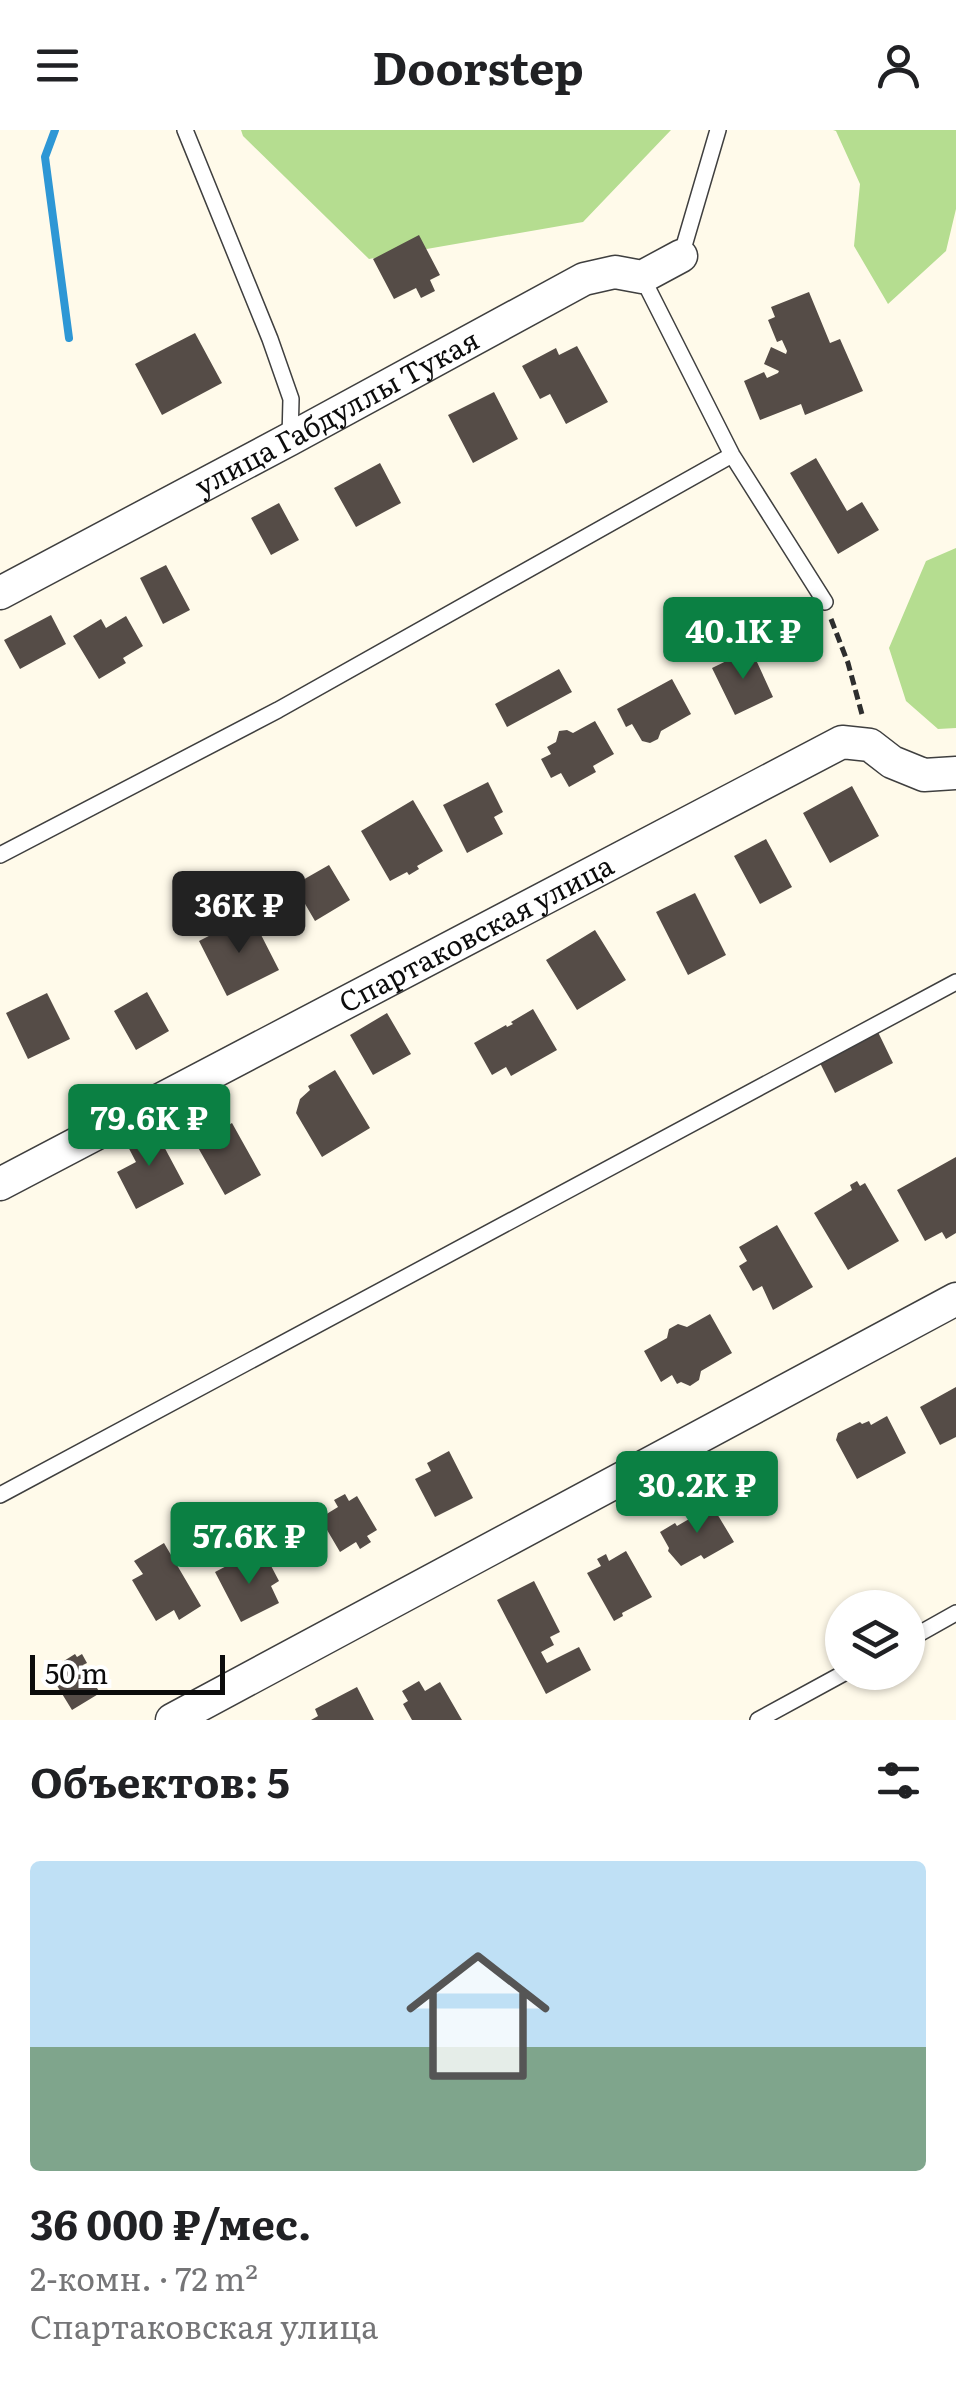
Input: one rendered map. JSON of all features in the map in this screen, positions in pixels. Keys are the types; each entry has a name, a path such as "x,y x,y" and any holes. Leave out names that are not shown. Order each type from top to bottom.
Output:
{"street":[{"name":"улица Габдуллы Тукая","path":"0,593 290,440 584,278 614,272 642,277 681,256"},
{"name":"Спартаковская улица","path":"0,1184 842,742 870,745"},
{"path":"870,745 892,762 924,774 956,773"},
{"path":"172,1720 956,1298"}],"lane":[{"path":"184,130 281,369 291,399 290,440"},
{"path":"681,256 718,130"},
{"path":"642,277 732,455 825,602"},
{"path":"0,855 278,710 732,455"},
{"path":"0,1496 956,982"},
{"path":"925,1631 956,1614"},
{"path":"758,1720 825,1683"}],"path":[{"path":"825,602 848,664 870,745"}],"green space":[{"path":"241,130 671,130 583,222 369,259"},
{"path":"833,130 956,130 956,209 946,251 888,304 854,246 860,184"},
{"path":"956,548 956,728 938,729 906,701 889,648 926,561"}],"building":[{"path":"419,235 440,275 430,280 435,291 421,298 416,288 394,299 373,259"},
{"path":"809,292 830,343 840,339 863,391 805,415 801,404 760,420 744,381 764,372 767,378 778,373 764,364 771,347 786,354 787,351 782,340 777,342 768,320 775,317 771,307"},
{"path":"195,333 222,383 162,415 135,364"},
{"path":"577,346 608,402 566,424 550,394 540,399 522,366 556,348 559,355"},
{"path":"494,392 518,439 473,463 448,415"},
{"path":"816,458 847,511 862,502 879,530 838,554 790,473"},
{"path":"380,463 401,503 356,527 334,488"},
{"path":"279,503 299,540 271,555 251,518"},
{"path":"166,565 190,610 163,624 140,578"},
{"path":"51,615 66,644 20,669 4,640"},
{"path":"126,616 143,646 123,658 126,663 99,679 73,636 101,619 106,628"},
{"path":"751,649 773,697 735,715 712,668"},
{"path":"559,669 572,692 507,727 495,704"},
{"path":"672,679 691,714 661,731 658,739 642,741 632,724 626,727 617,709"},
{"path":"595,721 614,754 593,766 596,772 569,787 561,773 551,778 541,759 551,754 547,747 556,742 559,731 573,733"},
{"path":"488,782 503,812 494,817 503,834 467,853 443,805"},
{"path":"852,786 879,836 830,863 803,813"},
{"path":"413,800 443,851 409,875 407,872 390,881 361,831"},
{"path":"766,839 792,887 760,904 734,856"},
{"path":"329,865 350,900 315,921 294,885"},
{"path":"695,893 726,955 688,975 656,912"},
{"path":"244,918 250,931 257,927 279,970 227,996 199,941"},
{"path":"595,930 626,980 577,1010 546,960"},
{"path":"147,992 169,1031 136,1050 114,1011"},
{"path":"47,993 70,1039 28,1059 6,1013"},
{"path":"533,1009 557,1050 511,1076 506,1067 492,1075 474,1043 513,1024"},
{"path":"387,1013 411,1054 373,1075 350,1035"},
{"path":"878,1032 893,1063 835,1093 819,1061"},
{"path":"335,1070 370,1128 322,1157 296,1113 300,1099 310,1090 308,1086"},
{"path":"232,1123 261,1175 225,1195 196,1144"},
{"path":"153,1126 184,1184 136,1209 117,1172 136,1162 125,1141"},
{"path":"956,1157 956,1233 946,1239 942,1232 925,1241 897,1190"},
{"path":"857,1181 860,1186 865,1183 899,1241 848,1270 814,1213 852,1190 850,1185"},
{"path":"777,1225 813,1287 773,1310 762,1286 753,1291 739,1266 747,1261 739,1247"},
{"path":"710,1314 732,1353 701,1371 699,1380 690,1386 677,1384 672,1375 661,1382 644,1351 667,1338 669,1329 678,1324 687,1327"},
{"path":"956,1387 956,1437 940,1445 920,1407"},
{"path":"887,1416 906,1453 857,1479 836,1440 838,1433 860,1422 869,1421 871,1425"},
{"path":"449,1451 473,1498 435,1517 415,1479 431,1471 427,1463"},
{"path":"345,1494 349,1501 357,1496 377,1530 367,1536 371,1542 360,1549 356,1542 340,1552 320,1518 338,1507 334,1500"},
{"path":"710,1502 734,1542 704,1559 701,1555 681,1566 668,1551 660,1532 696,1515 694,1511"},
{"path":"164,1543 201,1606 179,1620 174,1610 156,1621 132,1580 143,1574 134,1561"},
{"path":"626,1551 652,1597 614,1621 587,1573 601,1566 597,1559 606,1554 609,1561"},
{"path":"256,1558 260,1566 269,1562 279,1581 271,1586 279,1603 241,1622 215,1572 236,1561 239,1566"},
{"path":"534,1581 560,1632 550,1637 554,1645 541,1652 547,1663 579,1647 591,1670 546,1694 497,1600"},
{"path":"75,1654 82,1654 87,1663 83,1665 100,1693 72,1710 48,1671"},
{"path":"419,1681 425,1691 440,1682 462,1720 412,1720 403,1704 408,1701 402,1691"},
{"path":"357,1687 374,1720 311,1720 318,1716 315,1709"}],"waterway":[{"path":"55,130 45,157 69,338"}]}
